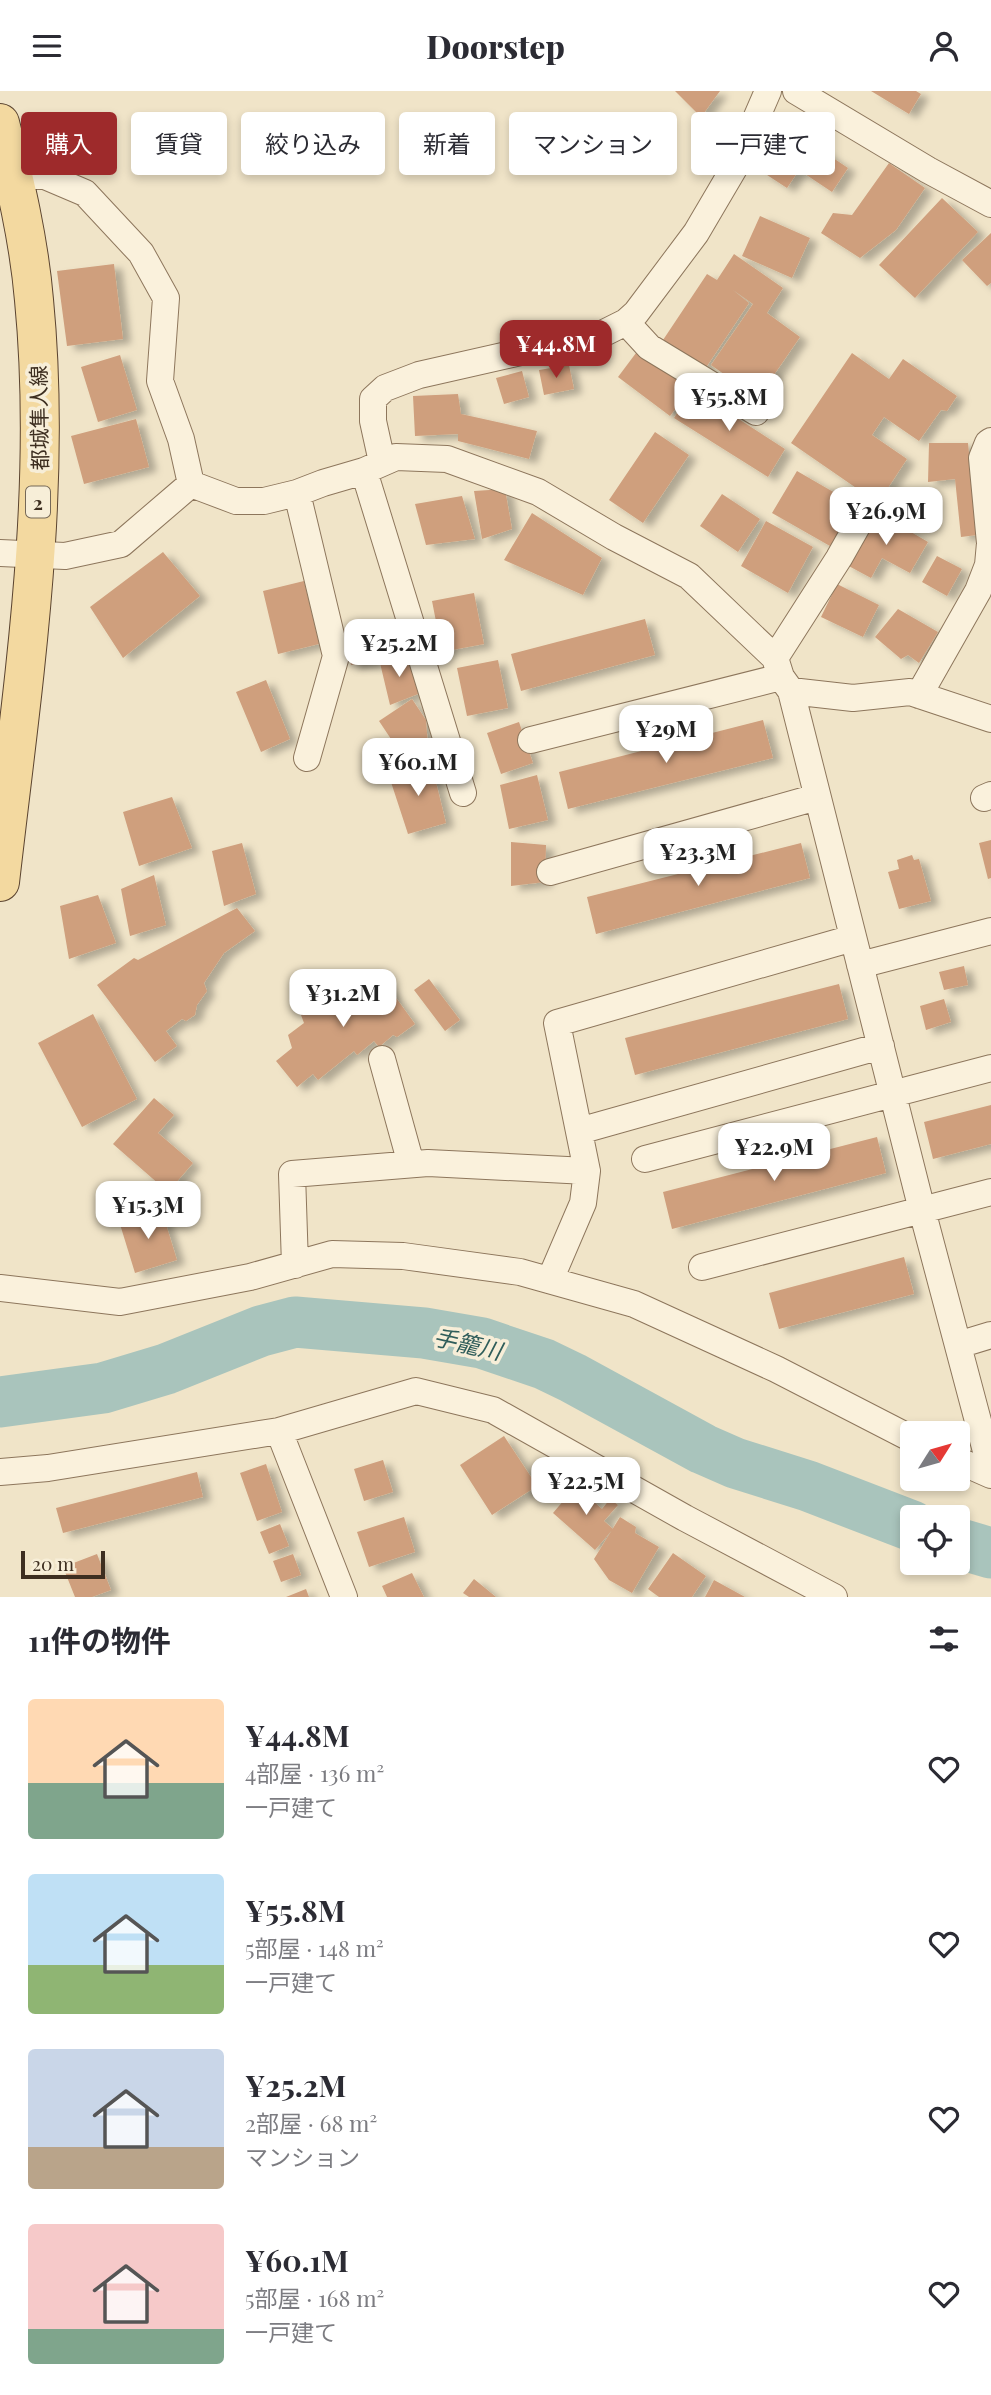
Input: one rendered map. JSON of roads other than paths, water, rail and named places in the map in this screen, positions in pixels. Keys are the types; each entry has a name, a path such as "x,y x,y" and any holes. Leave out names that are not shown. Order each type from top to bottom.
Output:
{"main road":[{"name":"都城隼人線","path":"0,123 7,181 34,299 40,414 18,555 0,882"}],"street":[{"path":"463,793 373,466 373,399 385,388 419,375 604,333 626,322 696,233 736,165 768,91"},
{"path":"796,91 991,204"},
{"path":"7,181 45,176 85,193 141,253 166,298 160,381 181,439 191,484"},
{"path":"626,322 649,347 756,412"},
{"path":"919,695 978,591 988,565 990,543 982,458 991,441"},
{"path":"191,484 236,501 264,501 297,493 396,457 447,459 538,492 614,537 689,576 782,675 817,797 991,1473"},
{"path":"18,555 65,556 121,544 191,484"},
{"path":"297,493 336,656 307,758"},
{"path":"782,675 865,512"},
{"path":"531,740 782,675 853,698 910,692 991,719"},
{"path":"550,872 817,797"},
{"path":"860,965 991,932"},
{"path":"550,1280 583,1203 587,1171 557,1023 853,938"},
{"path":"579,1131 881,1046"},
{"path":"382,1059 411,1164"},
{"path":"645,1159 991,1068"},
{"path":"295,1265 292,1174 411,1164 587,1171"},
{"path":"702,1267 991,1192"},
{"path":"0,1289 120,1302 250,1277 332,1254 403,1256 520,1272 634,1304 776,1369 900,1433"},
{"path":"958,1345 991,1335"},
{"path":"0,1472 48,1468 279,1431 416,1391 493,1410 685,1518 834,1597"},
{"path":"279,1431 344,1597"},
{"path":"970,1465 991,1473"}],"waterway":[{"name":"手籠川","path":"0,1402 103,1388 166,1369 261,1331 295,1322 424,1333 482,1343 544,1364 703,1449 735,1463 808,1486 900,1521"},
{"name":"手籠川","path":"970,1547 991,1553"}]}
